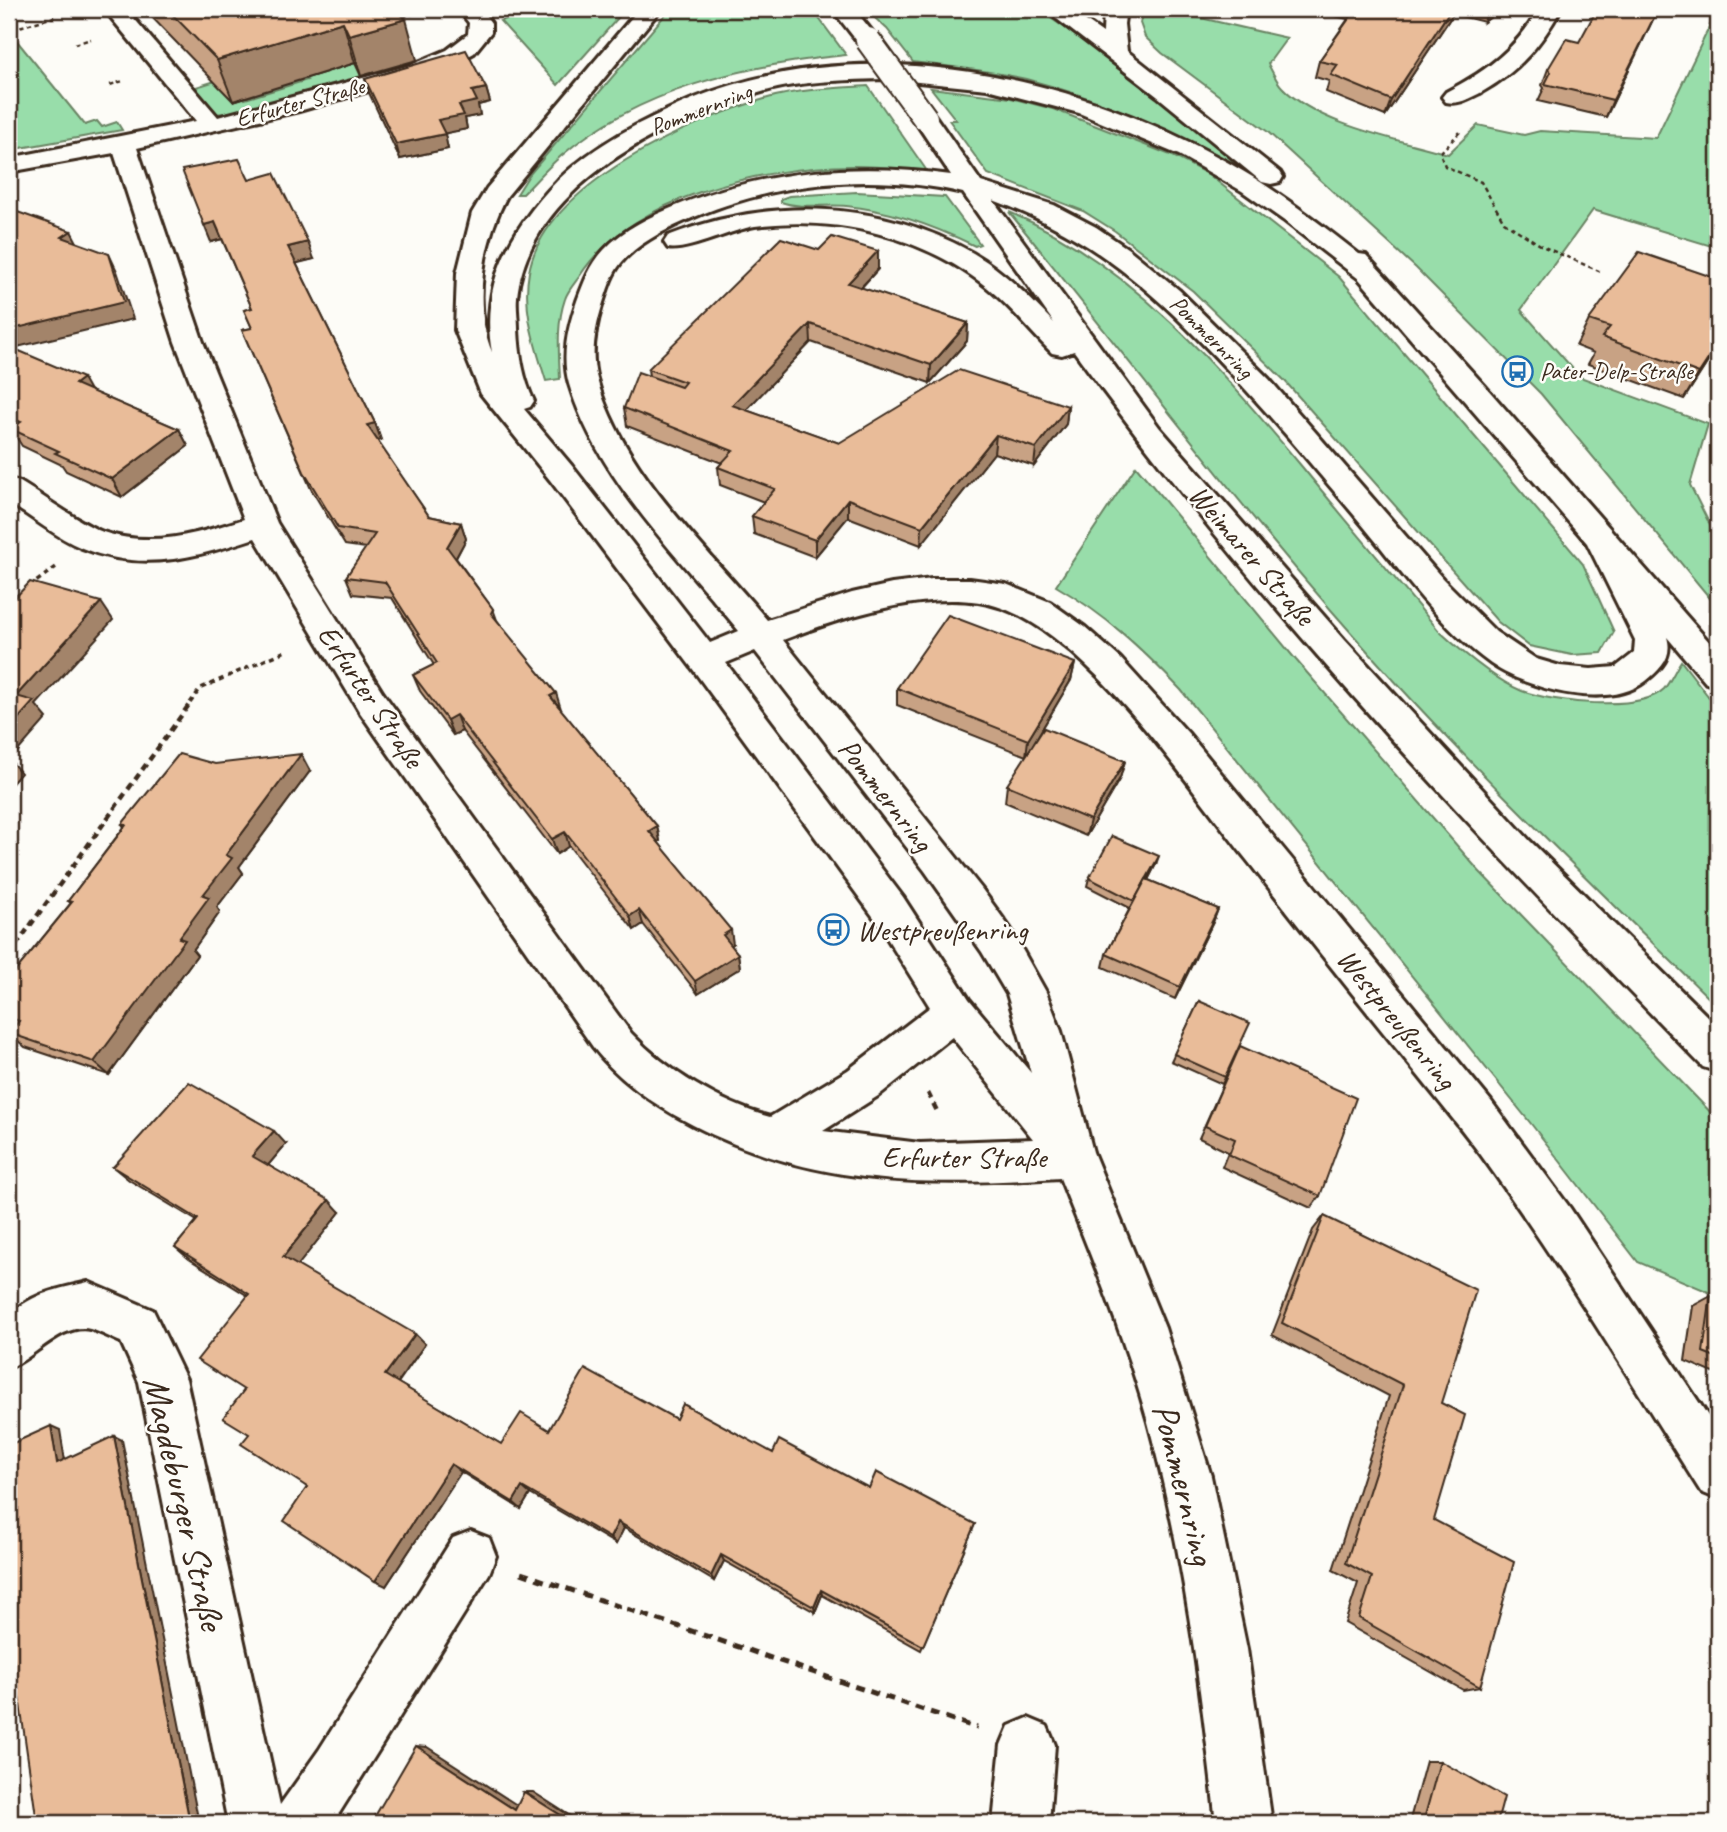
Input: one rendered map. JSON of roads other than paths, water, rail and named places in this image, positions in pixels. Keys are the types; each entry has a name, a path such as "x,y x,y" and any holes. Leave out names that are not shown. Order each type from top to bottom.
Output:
{"street":[{"path":"115,9 212,125"},
{"name":"Erfurter Straße","path":"9,164 212,125 323,99 448,57 476,39 481,28 479,16 469,9"},
{"name":"Pommernring","path":"650,9 496,193 485,213 470,273 469,330 495,394 561,473 704,659 888,908 955,1011 1073,1157"},
{"name":"Weimarer Straße","path":"843,9 925,118 968,184 1149,433 1332,648 1517,852 1718,1054"},
{"path":"1055,9 1116,51 1209,124 1282,187 1374,278 1718,674"},
{"path":"1115,9 1113,24 1116,51"},
{"path":"1454,97 1487,80 1518,58 1537,34 1550,9"},
{"name":"Pommernring","path":"561,473 514,391 501,324 508,268 525,233 554,195 628,139 668,118 761,85 825,76 918,75 982,82 1062,101 1151,134 1222,169 1279,205 1374,278"},
{"name":"Erfurter Straße","path":"123,142 189,342 262,524 371,702 626,1056 690,1104 772,1139 843,1153 918,1163 1073,1157"},
{"name":"Pommernring","path":"1244,1823 1220,1631 1183,1467 1156,1368 1073,1157 1049,1064 1026,992 956,883 654,506 618,455 599,423 582,380 579,343 586,315 605,266 622,248 645,232 709,202 748,190 819,177 914,178 968,184 1002,194 1066,220 1095,236 1171,296 1263,388 1442,598 1486,643 1531,673 1574,681 1622,680 1651,659 1652,640 1598,533"},
{"path":"586,315 643,263 687,237 723,225 798,216 879,225 917,236 939,246 996,282 1149,433"},
{"path":"9,489 92,540 142,551 191,547 262,524"},
{"name":"Westpreußenring","path":"704,659 760,635 858,604 923,591 968,589 1009,597 1037,610 1069,630 1144,706 1494,1139 1597,1285 1718,1475"},
{"path":"772,1139 863,1083 955,1011"},
{"name":"Magdeburger Straße","path":"9,1345 43,1316 88,1305 137,1326 162,1379 256,1823"},
{"path":"300,1823 338,1769 471,1556"},
{"path":"1021,1823 1028,1745"}],"place":[{"name":"Pater-Delp-Straße","path":"1517,371"},
{"name":"Westpreußenring","path":"834,930"}]}
